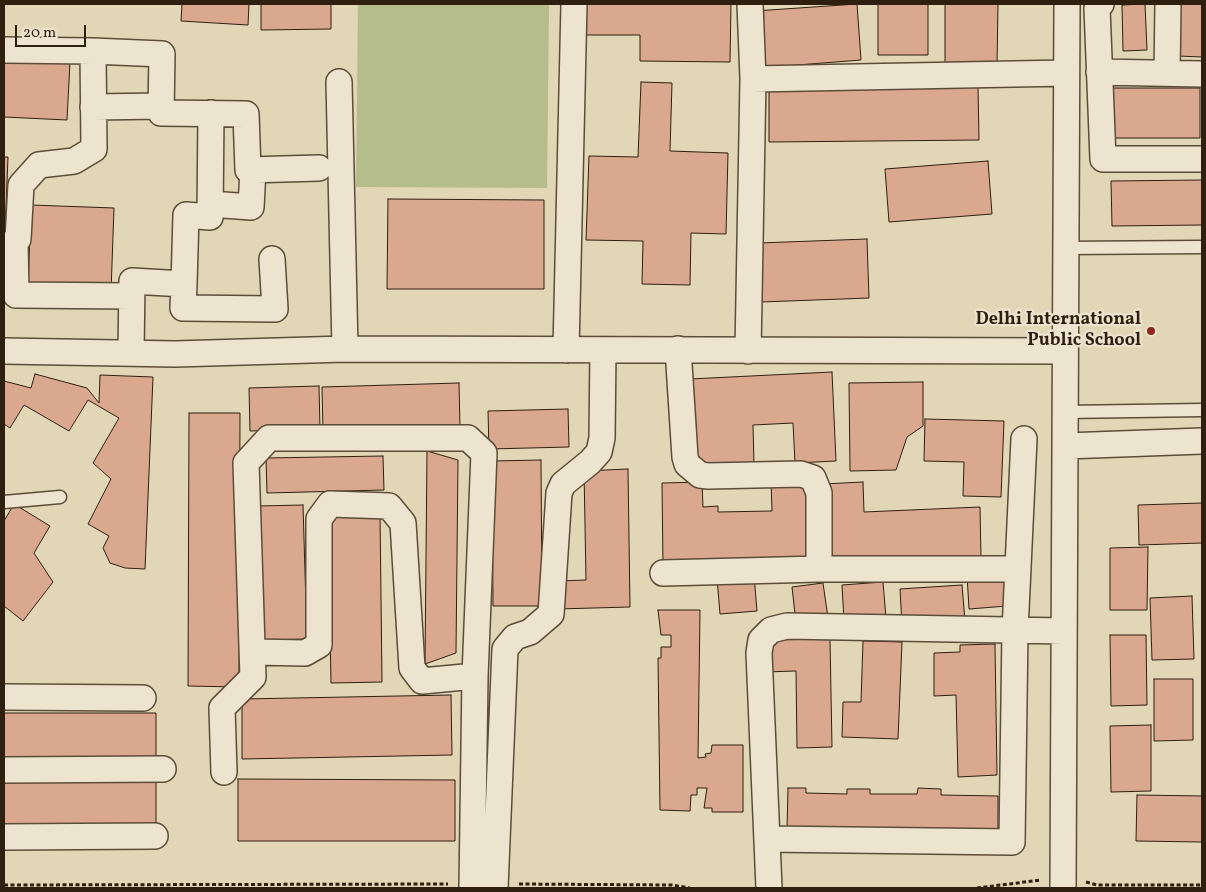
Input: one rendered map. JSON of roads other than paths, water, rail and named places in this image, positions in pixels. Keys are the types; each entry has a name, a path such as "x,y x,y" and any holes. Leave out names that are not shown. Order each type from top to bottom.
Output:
{"street":[{"path":"566,350 574,4"},
{"path":"748,351 753,79 750,4"},
{"path":"1063,888 1067,4"},
{"path":"1101,4 1097,8 1103,159"},
{"path":"1168,4 1168,73"},
{"path":"4,50 162,54 161,113 246,114 248,170 319,168"},
{"path":"93,51 94,149 74,162 39,165 21,185 18,239 10,245 16,295 131,296"},
{"path":"1099,72 1202,74"},
{"path":"753,79 1066,73"},
{"path":"339,82 344,349"},
{"path":"93,106 161,106"},
{"path":"212,113 210,217 186,215 183,308 275,309 272,259"},
{"path":"1065,159 1096,161 1103,159 1202,159"},
{"path":"210,204 251,207 253,170"},
{"path":"131,353 132,281 184,284"},
{"path":"4,351 131,353 344,349 678,349 748,351 1066,351"},
{"path":"678,349 687,464 700,475 708,476 801,474 813,478 819,493 819,569"},
{"path":"483,886 505,649 515,637 530,632 551,614 559,493 563,484 599,452 602,438 603,350"},
{"path":"224,772 222,708 253,677 246,463 269,438 468,438 484,453 475,676 483,886"},
{"path":"767,839 1012,842 1015,631 1024,439"},
{"path":"1065,446 1202,441"},
{"path":"253,652 305,653 319,646 319,519 330,504 389,506 403,523 412,668 422,681 475,676"},
{"path":"663,573 819,569 1018,570"},
{"path":"769,888 759,653 761,640 771,630 787,626 1064,631"},
{"path":"4,697 143,698"},
{"path":"4,770 163,769"},
{"path":"4,837 155,836"}],"lane":[{"path":"1066,248 1202,247"},
{"path":"1065,412 1100,413 1202,410"},
{"path":"4,502 60,497"}],"place":[{"name":"Delhi International Public School","path":"1151,331"}]}
